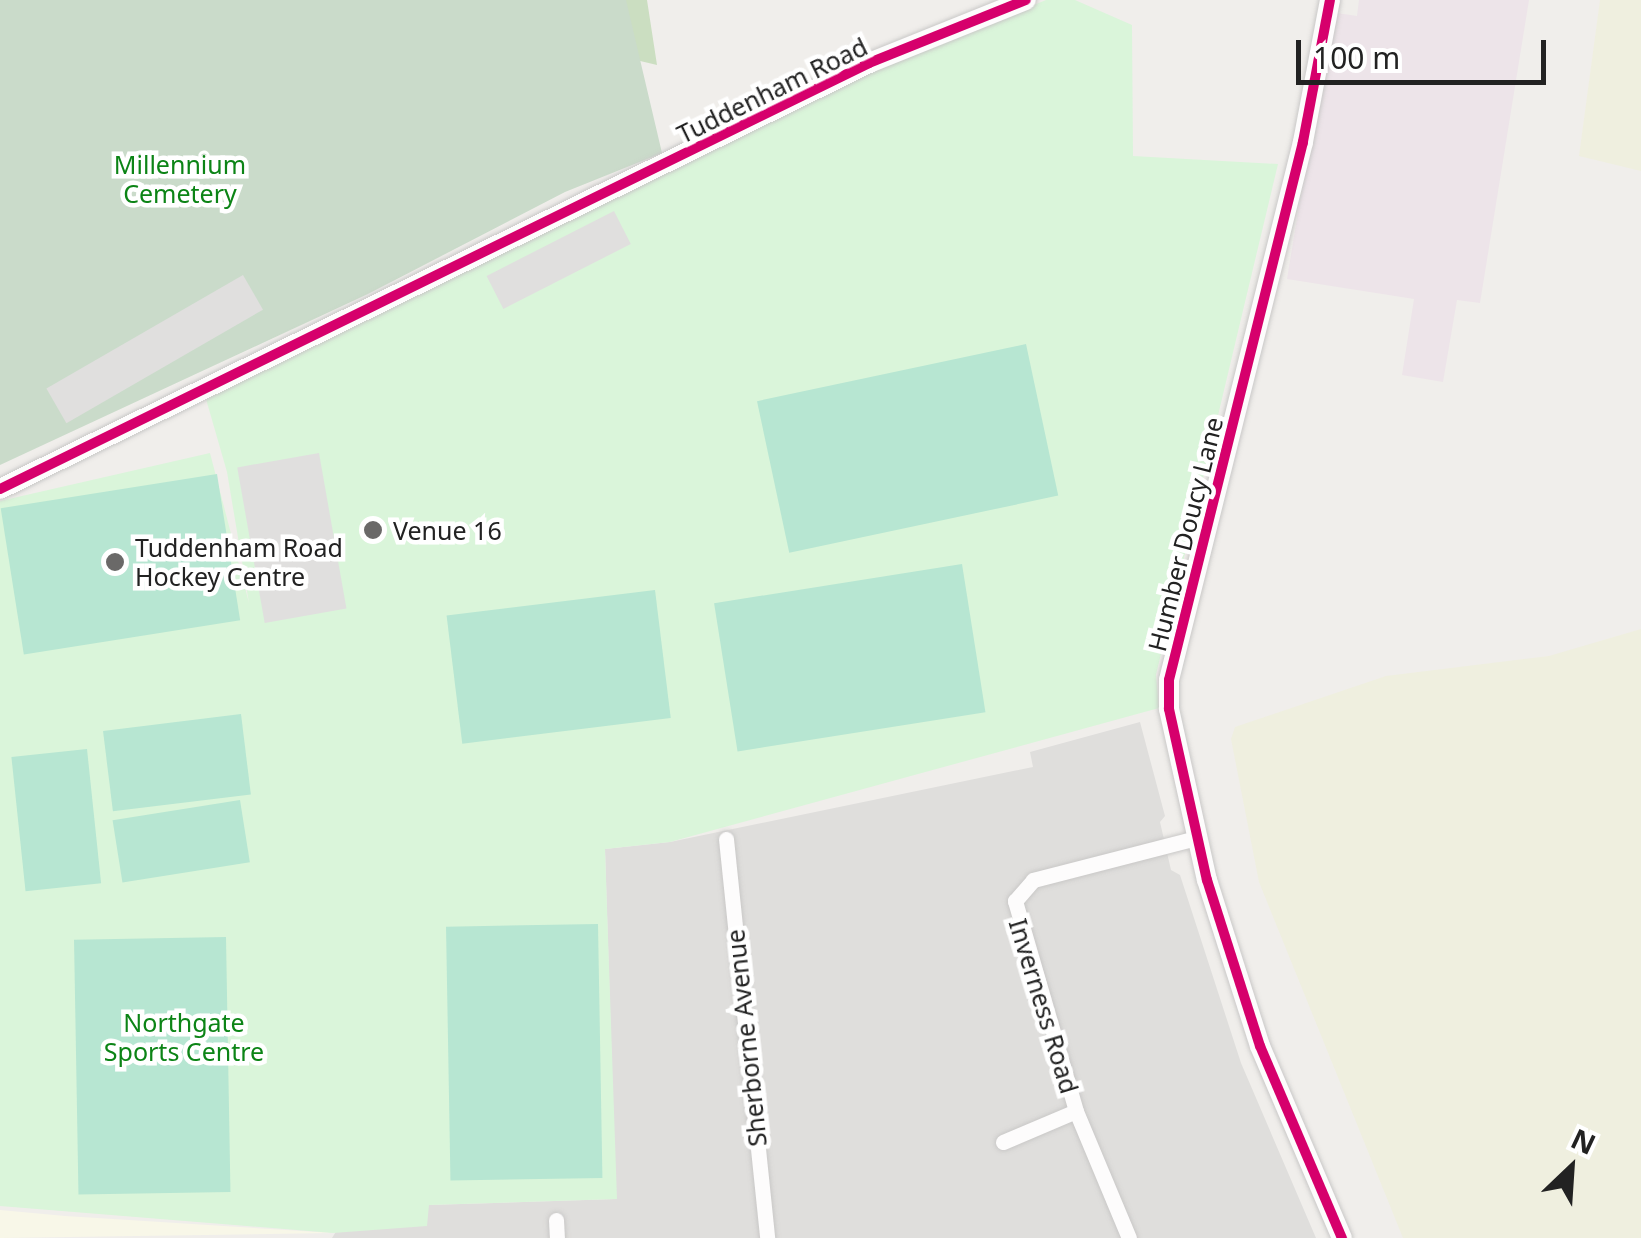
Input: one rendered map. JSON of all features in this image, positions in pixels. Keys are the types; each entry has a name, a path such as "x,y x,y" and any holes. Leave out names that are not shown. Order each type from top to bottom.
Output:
{"street":[{"name":"Tuddenham Road","path":"0,489 869,64 1026,0"},
{"name":"Humber Doucy Lane","path":"1330,0 1295,177 1169,680 1168,709 1196,838 1260,1046 1342,1238"},
{"name":"Inverness Road","path":"1129,1238 1076,1110 1014,909 1019,892 1032,880 1196,838"},
{"name":"Sherborne Avenue","path":"726,839 767,1238"},
{"path":"1003,1142 1076,1110"},
{"path":"556,1220 557,1238"}],"shaded area":[{"path":"1359,0 1529,0 1480,303 1457,300 1443,382 1402,375 1414,299 1287,279 1331,12 1357,16"},
{"path":"614,211 631,244 503,309 487,276"},
{"path":"243,275 263,310 66,423 46,389"},
{"path":"319,453 346,609 265,623 237,467"},
{"path":"1140,722 1165,816 1160,822 1171,870 1180,875 1241,1063 1316,1238 332,1238 337,1230 428,1205 616,1199 605,849 670,842 1033,767 1030,752"},
{"path":"0,1210 65,1216 333,1233 0,1238"}],"green space":[{"name":"Millennium Cemetery","path":"0,0 626,0 662,153 565,192 368,294 0,465"},
{"path":"620,0 647,0 657,65 636,60"},
{"name":"Northgate Sports Centre","path":"1046,0 1075,0 1132,25 1133,156 1278,164 1156,675 1159,708 670,842 605,849 617,1199 429,1205 427,1226 333,1233 0,1206 0,501 210,453 249,603 227,472 206,399 880,68"},
{"path":"1600,0 1641,0 1641,171 1579,156"},
{"path":"1026,344 1058,496 789,553 757,401"},
{"name":"Tuddenham Road Hockey Centre","path":"217,474 240,620 24,654 1,508"},
{"path":"962,564 985,712 738,751 714,603"},
{"path":"655,590 671,718 462,744 447,616"},
{"path":"1641,629 1641,1238 1403,1238 1259,882 1231,739 1235,727 1386,676 1549,656"},
{"path":"241,714 251,794 113,811 103,731"},
{"path":"87,749 101,883 26,891 11,757"},
{"path":"240,800 250,862 122,882 113,820"},
{"path":"598,924 602,1178 450,1181 446,927"},
{"name":"Northgate Sports Centre","path":"226,937 230,1192 78,1195 74,940"}],"cycle path":[{"path":"0,489 869,63 1026,0"},
{"path":"1330,0 1303,142 1169,680 1169,709 1207,880 1260,1046 1342,1238"}],"place":[{"name":"Venue 16","path":"373,530"},
{"name":"Tuddenham Road Hockey Centre","path":"115,562"}]}
